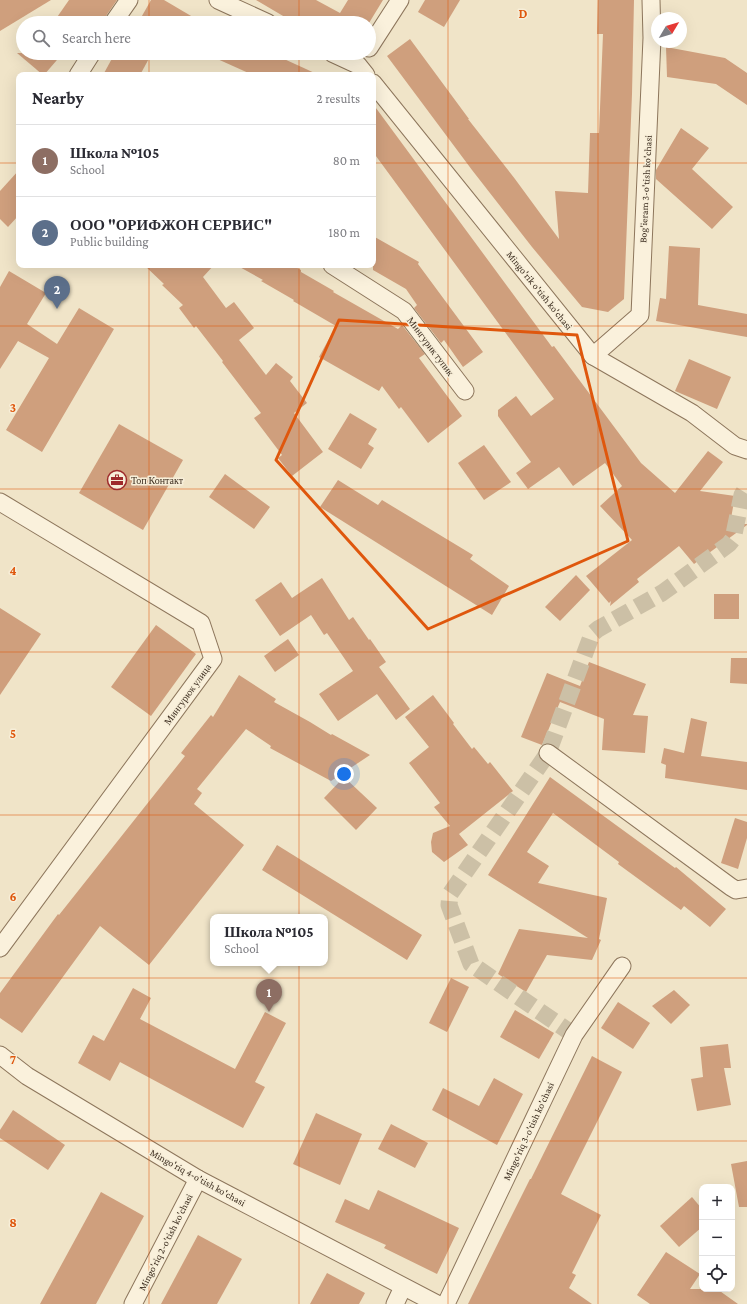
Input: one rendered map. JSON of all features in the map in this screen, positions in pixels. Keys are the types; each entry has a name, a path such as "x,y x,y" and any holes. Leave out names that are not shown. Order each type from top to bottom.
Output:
{"street":[{"path":"118,16 130,0"},
{"path":"218,0 253,16"},
{"path":"376,37 400,0"},
{"name":"Bog'ieram 3-o'tish ko'chasi","path":"593,356 640,315 652,38 651,0"},
{"path":"80,72 88,60"},
{"path":"352,60 363,64"},
{"name":"Mingo'rik o'tish ko'chasi","path":"376,87 593,356 692,413 735,446 747,450"},
{"name":"Мингурик тупик","path":"337,268 404,311 465,391"},
{"name":"Мингурюк улица","path":"0,502 201,623 213,659 0,948"},
{"path":"548,753 731,887 736,890 747,888"},
{"name":"Mingo'riq 3-o'tish ko'chasi","path":"446,1304 574,1035 622,966"},
{"name":"Mingo'riq 4-o'tish ko'chasi","path":"0,1055 27,1076 198,1179 437,1304"},
{"name":"Mingo'riq 2-o'tish ko'chasi","path":"133,1304 198,1179"},
{"path":"395,1304 403,1287"}],"highlighted area":[{"path":"339,320 577,335 628,541 428,629 276,460"}],"building":[{"path":"0,0 51,0 25,16 16,16 16,21 0,31"},
{"path":"69,0 117,0 106,16 58,16"},
{"path":"151,0 164,0 191,16 142,16"},
{"path":"256,0 316,0 340,13 348,0 383,0 373,16 283,16"},
{"path":"425,0 460,0 444,27 418,12"},
{"path":"598,0 634,0 624,299 608,312 582,307 532,247 472,170 387,56 410,39 468,119 559,239 555,191 588,193 590,133 599,133 603,34 597,34"},
{"path":"666,48 725,58 747,73 747,105 716,84 667,77"},
{"path":"25,60 57,60 47,72 39,72"},
{"path":"111,60 148,60 142,72 105,72"},
{"path":"220,60 286,60 312,72 246,72"},
{"path":"376,108 552,347 554,346 641,463 675,493 708,451 723,462 700,491 735,496 730,524 747,525 694,564 679,546 637,579 639,582 610,606 611,601 609,603 586,576 632,540 600,506 622,486 605,463 573,486 559,467 528,489 516,473 531,462 498,416 498,410 516,396 531,416 554,399 376,156"},
{"path":"681,128 709,148 692,169 733,207 712,229 656,179 656,170"},
{"path":"16,173 16,218 8,227 0,219 0,191"},
{"path":"376,238 419,262 418,264 483,352 463,367 444,340 441,343 414,308 417,305 406,289 373,270 373,268 376,268"},
{"path":"669,246 700,248 698,305 747,314 747,337 656,321 660,298 666,299"},
{"path":"147,268 211,268 203,277 226,308 234,302 254,328 239,340 266,375 276,363 293,377 290,381 307,403 294,413 323,452 292,476 278,458 282,455 254,418 261,413 196,326 194,328 179,308 183,305 162,285 164,284"},
{"path":"241,268 297,268 301,270 301,272 334,291 333,292 398,329 402,325 425,354 419,358 462,416 428,443 401,407 399,409 382,386 379,391 319,357 336,326 261,281 263,280"},
{"path":"9,271 46,293 27,324 57,344 79,308 114,329 42,452 6,430 49,358 18,341 0,369 0,287"},
{"path":"689,359 731,377 717,409 675,391"},
{"path":"350,413 377,429 368,444 374,448 361,469 328,449"},
{"path":"119,424 183,460 143,530 79,493"},
{"path":"484,445 511,482 484,500 458,463"},
{"path":"225,474 270,507 254,529 209,497"},
{"path":"338,480 378,505 382,500 473,555 470,559 509,586 492,615 320,507"},
{"path":"576,575 590,590 560,621 545,607"},
{"path":"322,578 349,620 353,617 386,662 379,667 410,709 396,720 377,694 338,721 319,694 353,671 327,633 324,635 311,615 280,636 255,600 281,582 292,598"},
{"path":"714,594 739,594 739,619 714,619"},
{"path":"0,608 41,634 0,695"},
{"path":"156,625 196,654 151,716 111,687"},
{"path":"288,639 299,655 275,672 264,656"},
{"path":"731,658 747,658 747,684 730,683"},
{"path":"589,662 646,684 633,715 648,716 645,753 602,750 604,719 560,702 542,745 521,737 547,673 580,686"},
{"path":"239,675 276,699 274,702 331,735 332,734 370,755 331,781 270,748 271,746 246,729 197,789 202,793 194,804 244,845 149,965 100,926 22,1033 0,1018 0,993 58,914 59,915 185,756 181,753 211,715 213,717"},
{"path":"433,695 472,749 474,747 488,764 490,762 513,791 459,834 468,845 444,862 432,852 431,842 433,833 450,826 434,807 440,803 409,763 429,747 405,717"},
{"path":"691,718 707,722 701,756 747,762 747,790 665,778 666,765 661,763 664,748 684,753"},
{"path":"344,777 377,808 356,830 324,798"},
{"path":"550,777 675,868 676,867 726,909 710,927 684,906 681,910 618,864 619,862 553,813 527,852 549,866 538,883 607,898 599,939 601,940 592,960 547,955 526,992 498,974 519,929 588,938 488,875"},
{"path":"735,818 747,822 747,838 738,869 721,863"},
{"path":"277,845 422,935 407,960 262,870"},
{"path":"451,978 469,987 447,1032 429,1023"},
{"path":"133,988 151,998 140,1019 235,1069 265,1012 286,1023 255,1082 265,1087 243,1128 120,1062 110,1081 78,1063 93,1035 104,1041"},
{"path":"674,990 690,1005 671,1024 652,1006"},
{"path":"618,1002 650,1023 633,1049 601,1028"},
{"path":"515,1010 554,1033 539,1059 500,1037"},
{"path":"728,1044 731,1068 724,1068 731,1105 697,1111 691,1079 703,1077 700,1047"},
{"path":"592,1056 622,1072 561,1194 601,1215 572,1273 576,1275 569,1288 592,1304 468,1304 531,1179"},
{"path":"494,1078 523,1094 497,1145 432,1110 443,1088 479,1106"},
{"path":"13,1110 65,1145 48,1170 0,1138 0,1130"},
{"path":"316,1113 362,1134 340,1185 293,1164"},
{"path":"391,1124 428,1143 415,1168 378,1149"},
{"path":"747,1161 747,1207 739,1207 731,1164"},
{"path":"378,1190 459,1228 437,1274 384,1248 386,1245 335,1222 345,1199 369,1210"},
{"path":"101,1192 144,1216 96,1304 40,1304"},
{"path":"692,1197 699,1205 699,1230 679,1247 660,1226"},
{"path":"198,1235 242,1259 217,1304 161,1304"},
{"path":"666,1252 699,1273 690,1289 699,1289 699,1292 721,1292 738,1304 650,1304 637,1295"},
{"path":"327,1273 365,1293 359,1304 310,1304"}],"tunnel":[{"path":"574,1035 471,964 449,905 450,894 548,753 592,634 598,629 662,593 729,544 733,539 742,495 747,487"}],"place":[{"name":"ООО \"ОРИФЖОН СЕРВИС\"","path":"57,309"},
{"name":"Топ Контакт","path":"117,480"},
{"name":"Школа №105","path":"269,1012"}]}
